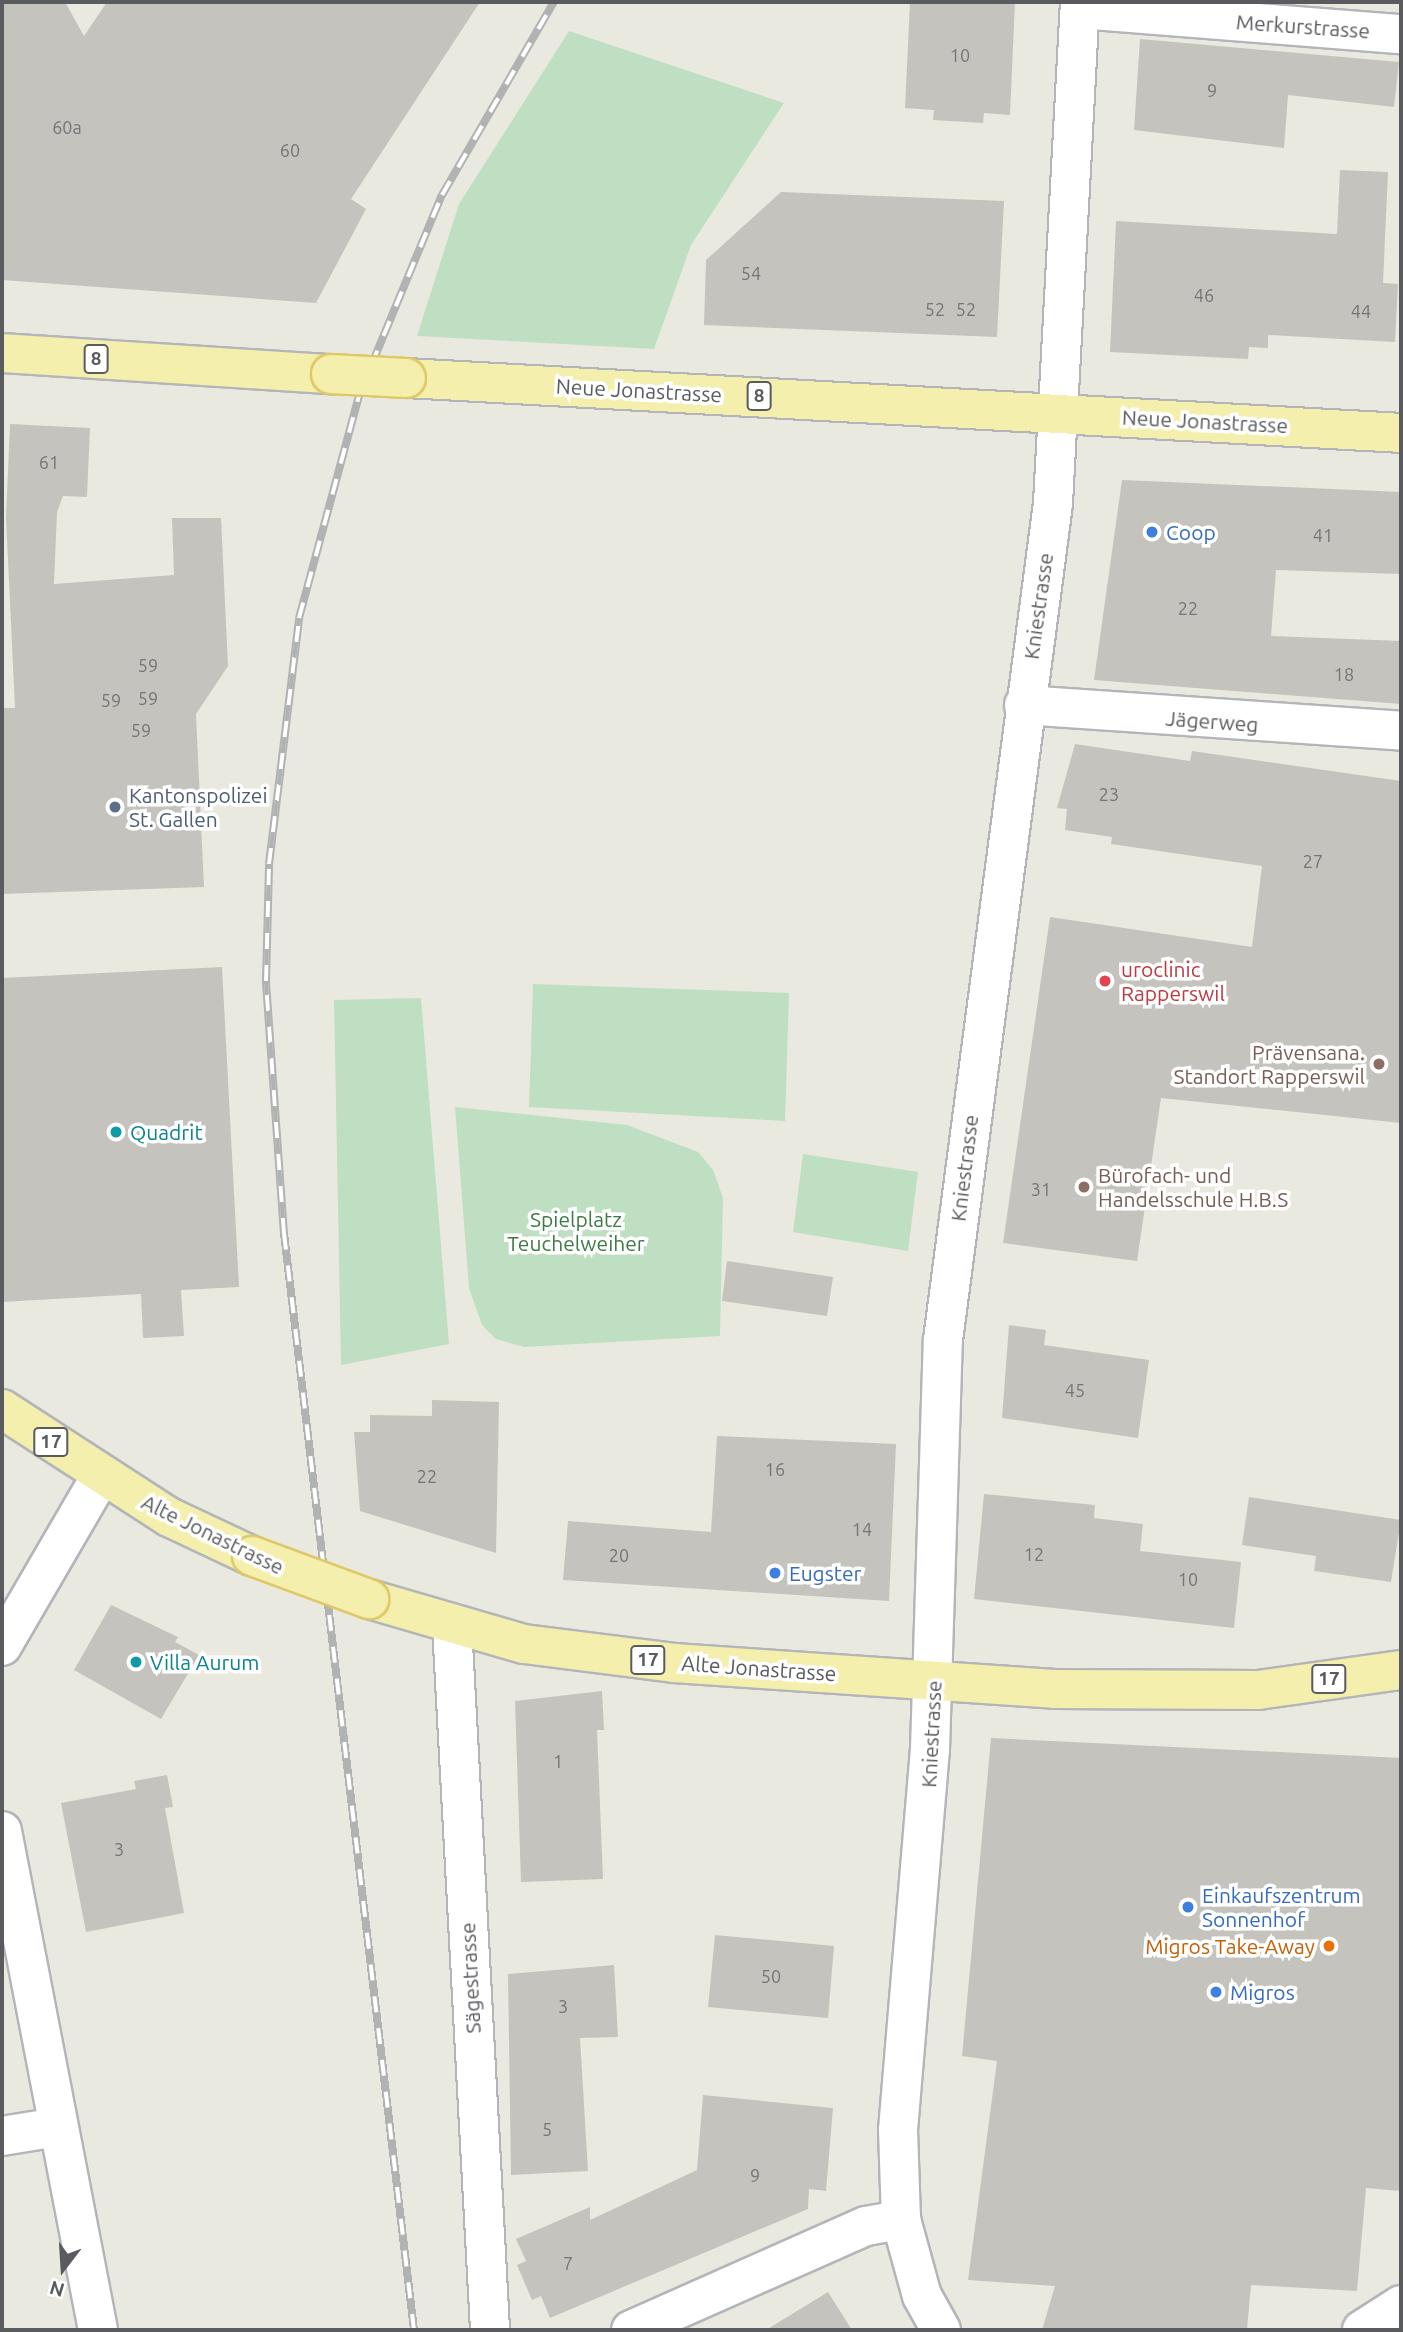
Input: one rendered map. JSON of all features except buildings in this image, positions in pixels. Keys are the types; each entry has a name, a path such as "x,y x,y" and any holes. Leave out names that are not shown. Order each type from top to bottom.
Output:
{"main road":[{"name":"Neue Jonastrasse","path":"2,353 331,374 1401,433"},
{"name":"Alte Jonastrasse","path":"2,1409 101,1476 252,1556 369,1599 524,1644 674,1663 1054,1689 1258,1690 1401,1670"}],"street":[{"name":"Merkurstrasse","path":"1080,5 1401,34"},
{"name":"Kniestrasse","path":"941,2330 922,2296 901,2220 898,2130 934,1679 943,1340 1024,705 1053,503 1080,5"},
{"name":"Jägerweg","path":"1024,705 1401,731"},
{"path":"2,1646 101,1476"},
{"name":"Sägestrasse","path":"452,1625 490,2330"},
{"path":"2,1831 98,2330"},
{"path":"2,2136 57,2127"},
{"path":"631,2330 866,2226 901,2220"},
{"path":"1362,2330 1401,2305"}],"green space":[{"path":"569,31 784,103 691,245 654,349 417,336 459,204"},
{"path":"533,984 789,993 785,1121 529,1107"},
{"path":"421,998 449,1344 341,1365 334,1000"},
{"name":"Spielplatz Teuchelweiher","path":"455,1107 627,1125 698,1152 713,1170 723,1198 720,1336 524,1347 496,1339 482,1325 469,1288"},
{"path":"803,1154 918,1172 908,1251 793,1232"}],"railway":[{"path":"414,2330 284,1234 266,981 269,864 299,618 359,395 442,195 554,2"}],"place":[{"name":"Coop","path":"1152,532"},
{"name":"Kantonspolizei St. Gallen","path":"115,807"},
{"name":"uroclinic Rapperswil","path":"1105,981"},
{"name":"Prävensana. Standort Rapperswil","path":"1379,1064"},
{"name":"Quadrit","path":"116,1132"},
{"name":"Bürofach- und Handelsschule H.B.S","path":"1084,1187"},
{"name":"Eugster","path":"775,1573"},
{"name":"Villa Aurum","path":"136,1662"},
{"name":"Einkaufszentrum Sonnenhof","path":"1188,1907"},
{"name":"Migros Take-Away","path":"1329,1946"},
{"name":"Migros","path":"1216,1992"}]}
